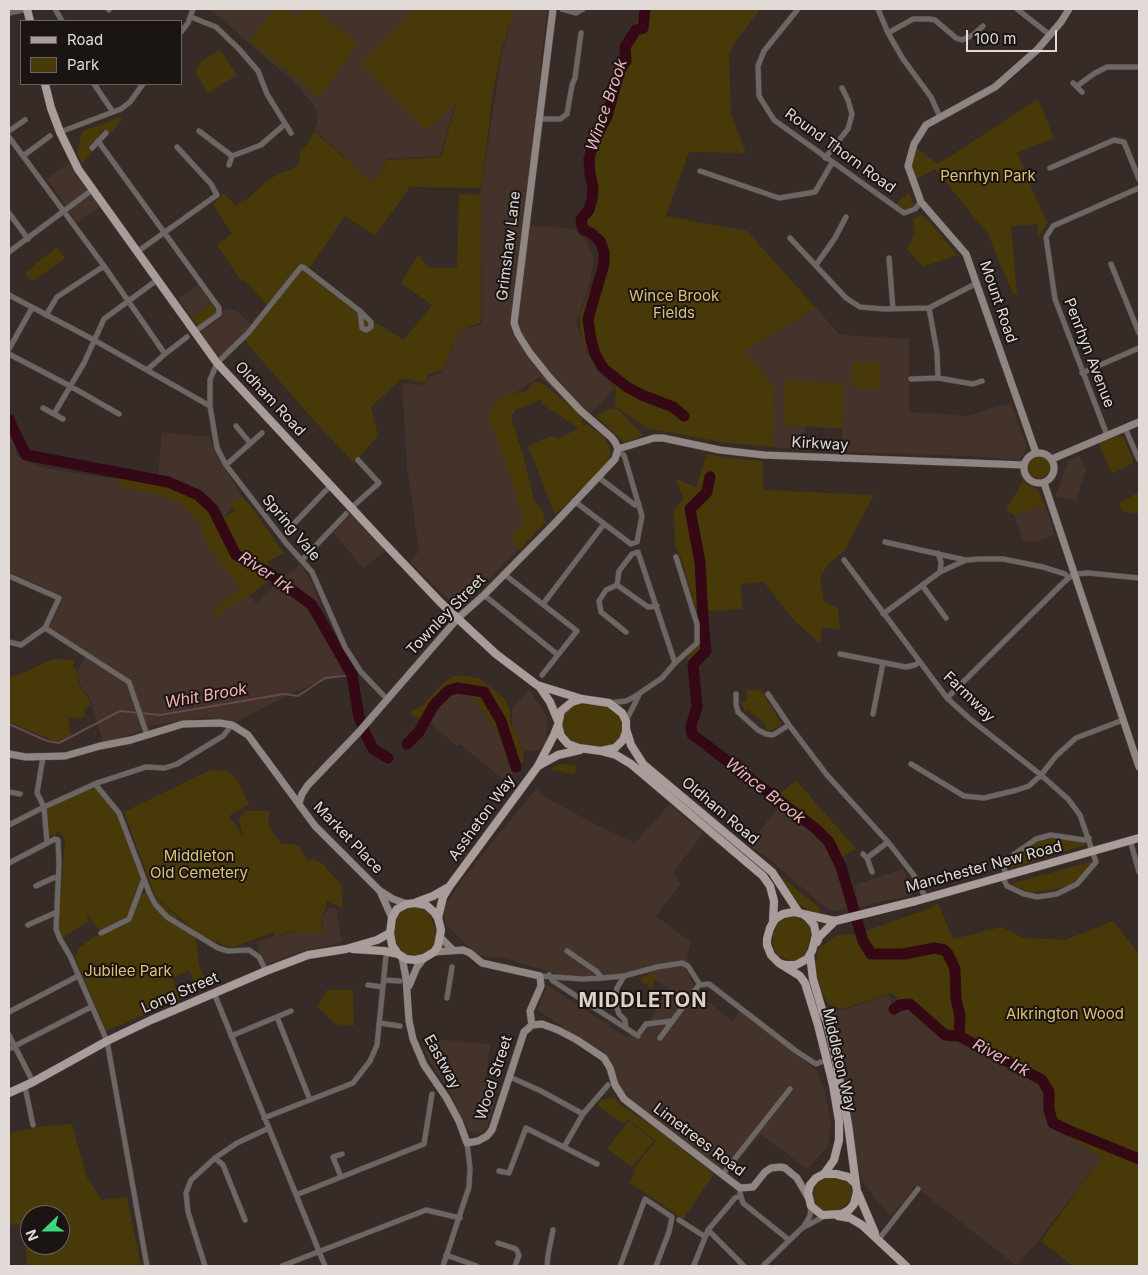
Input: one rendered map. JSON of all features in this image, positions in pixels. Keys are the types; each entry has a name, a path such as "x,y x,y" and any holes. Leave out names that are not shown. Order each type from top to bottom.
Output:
{"main road":[{"name":"Oldham Road","path":"45,85 60,132 78,169 157,280 191,334 331,485 348,511 496,654 538,685 582,700"},
{"name":"Oldham Road","path":"538,685 550,702 558,723"},
{"path":"582,700 609,703 618,709 626,725 625,735 619,745 609,750 588,750 568,744 561,736 558,723 564,707 572,702 582,700"},
{"name":"Assheton Way","path":"438,918 443,896 538,766 558,723"},
{"name":"Oldham Road","path":"626,725 632,746 643,764 772,872 801,914"},
{"name":"Assheton Way","path":"538,766 567,752 588,750"},
{"name":"Oldham Road","path":"601,751 616,755 631,764 763,876 770,886 774,900 773,922"},
{"name":"Manchester New Road","path":"801,914 835,921 926,898 1139,838"},
{"name":"Assheton Way","path":"411,903 433,896 449,887"},
{"path":"411,903 422,904 430,908 438,918 440,936 438,946 434,952 424,958 414,960 400,955 392,945 390,933 392,918 397,909 411,903"},
{"path":"814,946 816,930 811,921 801,914 784,914 773,922 768,933 767,944 771,955 779,963 796,965 810,955 819,937 835,921"},
{"name":"Long Street","path":"9,1093 25,1087 107,1041 151,1020 266,971 308,955 346,949 378,940 390,933"},
{"name":"Long Street","path":"346,949 384,951 400,955"},
{"name":"Middleton Way","path":"810,955 813,979 827,1022 835,1056 848,1124 855,1183"},
{"name":"Middleton Way","path":"779,963 802,979 833,1085 839,1140 836,1154 820,1176"},
{"path":"879,1239 872,1228 855,1183 844,1175 820,1176 810,1185 808,1197 811,1206 818,1213 856,1221 879,1239 906,1266"},
{"path":"838,1216 852,1207 856,1200 857,1192"}],"street":[{"path":"9,13 27,9"},
{"name":"Grimshaw Lane","path":"553,9 514,323 518,334 530,353 550,378 581,411 611,437 618,451"},
{"path":"562,9 576,13 583,9"},
{"name":"Round Thorn Road","path":"798,9 764,51 758,66 759,96 774,120 904,213 915,209 921,202"},
{"path":"878,9 888,33 903,59 931,97 940,117"},
{"path":"1017,9 1050,35"},
{"name":"Mount Road","path":"1036,453 966,254 921,202 908,166 914,144 926,125 995,87 1037,50 1061,22 1069,9"},
{"path":"182,30 191,11 216,27 258,70 267,94 291,133"},
{"path":"888,33 913,19 935,20 956,38 962,40 973,35 983,26"},
{"path":"538,119 560,119 567,114 582,43 580,33"},
{"path":"1082,92 1075,85 1107,67 1139,67"},
{"path":"95,85 113,112"},
{"path":"60,132 121,109 130,102 142,85"},
{"path":"825,158 848,129 852,114 842,88"},
{"path":"9,132 24,120"},
{"path":"232,156 261,145 285,124"},
{"path":"199,131 232,156"},
{"path":"92,148 106,133"},
{"path":"23,156 50,136"},
{"path":"9,137 104,266 165,354"},
{"path":"1050,168 1114,140 1124,142 1139,179"},
{"path":"98,141 219,308 219,314 165,354 147,370"},
{"path":"137,252 217,195 211,184 177,147"},
{"path":"229,165 232,156"},
{"path":"700,171 779,198 815,192 832,163"},
{"name":"Penrhyn Avenue","path":"1107,435 1055,299 1046,236 1053,226 1139,188"},
{"path":"9,252 92,190"},
{"path":"9,213 28,239"},
{"path":"816,266 835,238 846,217"},
{"path":"790,238 846,298 860,307 893,309 928,308 977,283"},
{"path":"889,258 893,309"},
{"path":"1111,264 1139,333"},
{"path":"46,315 57,297 104,266"},
{"path":"217,363 248,333 303,267 360,311"},
{"path":"54,414 104,319 157,280"},
{"path":"9,295 94,340 210,406"},
{"path":"9,349 32,308"},
{"path":"928,308 937,352 938,378"},
{"path":"1082,373 1139,348"},
{"path":"9,354 119,414"},
{"name":"Spring Vale","path":"217,363 210,380 210,406 216,448 226,465 286,544 312,572 345,647 361,672 387,699"},
{"path":"911,378 938,378 973,384 982,381"},
{"path":"973,384 976,390"},
{"path":"43,408 63,419"},
{"path":"1052,459 1139,422"},
{"path":"236,426 250,444"},
{"path":"1125,428 1139,460"},
{"path":"226,465 262,433"},
{"name":"Kirkway","path":"618,451 645,441 663,438 720,450 764,455 1024,465"},
{"path":"574,501 631,544 637,542 642,516 624,455 618,451"},
{"name":"Townley Street","path":"299,804 302,794 308,785 358,733 458,618 484,595 614,459 618,451"},
{"path":"1036,453 1046,454 1052,459 1053,474 1044,483 1038,483 1028,478 1025,474 1024,465 1029,456 1036,453"},
{"path":"302,560 348,511 379,483 358,460"},
{"path":"598,476 635,505 639,504"},
{"path":"1044,483 1072,576 1139,767"},
{"path":"287,530 331,485"},
{"path":"543,604 604,524"},
{"path":"885,542 966,560 1003,559 1043,567 1072,576 1088,573 1139,578"},
{"path":"617,585 619,571 632,554 636,552 639,554 675,663"},
{"path":"938,553 941,562 940,572"},
{"path":"609,703 626,701 662,678 696,643 698,624 676,557"},
{"name":"Farmway","path":"844,560 947,698 1068,799 1080,815 1093,850"},
{"path":"883,614 940,572 966,560"},
{"path":"504,574 577,631 542,675"},
{"path":"9,576 59,598 45,628 21,645 9,642"},
{"path":"947,698 1072,576"},
{"path":"617,585 648,607 657,606"},
{"path":"617,585 606,590 599,601 602,612 626,632"},
{"path":"922,586 946,618"},
{"path":"484,595 558,655"},
{"path":"45,628 129,682 147,735"},
{"path":"840,654 906,667 919,662"},
{"path":"873,714 883,663"},
{"path":"626,725 641,692"},
{"path":"736,694 738,712 758,730 773,735 789,725"},
{"path":"768,694 789,725 828,775 888,842 917,881 926,898"},
{"path":"911,764 964,796 984,798 1024,788 1041,775 1056,756 1076,738 1123,720"},
{"path":"9,754 26,757 65,756 191,723 232,726"},
{"path":"9,825 95,784 146,767 165,768 177,764 223,736 232,726"},
{"name":"Market Place","path":"232,726 248,735 305,815 380,891 393,899 411,903"},
{"path":"43,757 37,793 44,807 47,843"},
{"path":"95,784 120,813 154,904 167,917 218,948 228,951 249,950 258,957 266,971"},
{"path":"9,792 20,794"},
{"path":"1089,838 1084,840 1051,834 1036,839 1005,863 1004,875 1007,886 1029,896 1037,897 1057,894 1077,884 1093,867 1096,862 1093,850"},
{"path":"9,863 55,839 58,840 56,929 107,1041 147,1266"},
{"path":"1130,840 1139,872"},
{"path":"872,872 865,856 888,842"},
{"path":"36,886 58,877"},
{"path":"101,933 129,919 144,879"},
{"name":"Market Place","path":"380,891 392,918"},
{"path":"28,925 57,912"},
{"path":"440,936 453,950"},
{"path":"434,952 464,950 482,963 540,976 550,975 567,978 624,976 657,967 682,963 688,966 700,985"},
{"path":"567,951 596,971 602,978"},
{"name":"Eastway","path":"400,955 413,1039 424,1065 446,1097 459,1121 467,1143"},
{"path":"264,1118 354,1083 370,1061 377,1044 386,956"},
{"name":"Eastway","path":"407,991 417,967 424,958"},
{"path":"447,998 452,967"},
{"path":"550,975 553,981 626,1028 639,1034 646,1024 672,1021"},
{"path":"9,1012 78,976"},
{"name":"Wood Street","path":"467,1143 478,1141 487,1136 492,1130 524,1032 532,1025 530,1011 541,986 540,976"},
{"path":"624,976 617,988 615,1001 619,1014 625,1020 626,1028"},
{"path":"384,980 400,981"},
{"path":"660,1038 700,985 710,984 796,1051 816,1064 821,1062"},
{"path":"368,986 383,987"},
{"path":"214,993 325,1266"},
{"path":"9,1049 91,1006"},
{"path":"231,1036 291,1011"},
{"path":"277,1017 310,1100"},
{"path":"380,1024 400,1026"},
{"name":"Limetrees Road","path":"532,1025 542,1024 558,1030 597,1052 604,1058 610,1068 611,1085 627,1102 722,1175 740,1192 753,1187 765,1172 775,1167 785,1168 797,1178 807,1180 820,1176"},
{"path":"9,1035 34,1082"},
{"path":"510,1077 541,1091 583,1114"},
{"path":"564,1146 583,1114 611,1085"},
{"path":"25,1087 33,1125"},
{"path":"722,1175 790,1089"},
{"path":"296,1195 424,1144 432,1094"},
{"path":"205,1266 188,1212 186,1194 191,1180 215,1158 237,1143 269,1128"},
{"path":"499,1171 509,1173 526,1128 597,1164"},
{"path":"442,1266 460,1218 469,1187 470,1168 467,1143"},
{"path":"341,1177 334,1157 342,1154"},
{"path":"215,1158 223,1165 245,1220"},
{"path":"797,1178 804,1187 808,1197"},
{"path":"879,1239 918,1189"},
{"path":"694,1264 704,1236 740,1192"},
{"path":"740,1192 743,1203 789,1240"},
{"path":"620,1266 645,1199 672,1217 669,1232 656,1266"},
{"path":"763,1266 802,1228 810,1218 811,1206"},
{"path":"282,1266 426,1210 460,1218"},
{"path":"802,1228 825,1216"},
{"path":"680,1220 704,1236"},
{"path":"547,1266 553,1230"},
{"path":"708,1230 744,1266"},
{"path":"498,1242 516,1249 519,1255 515,1266"},
{"path":"446,1256 469,1265 477,1266"}],"shaded area":[{"path":"495,9 478,65 455,104 440,156 388,159 372,182 315,130 318,118 315,107 296,84 211,10"},
{"path":"515,9 547,9 524,225 574,229 587,242 594,260 588,289 576,322 587,352 614,388 585,420 540,377 492,408 531,537 465,603 454,605 410,562 419,551 407,467 402,383 427,385 429,377 443,372 460,330 482,324 481,188 502,52"},
{"path":"69,162 100,207 77,223 47,179"},
{"path":"198,285 212,304 192,318 178,299"},
{"path":"224,308 237,311 251,325 219,360 200,332 221,318"},
{"path":"816,308 840,335 909,339 909,412 966,416 1011,403 1027,447 1023,456 1019,460 966,456 842,452 842,429 805,427 804,450 772,447 775,388 743,351"},
{"path":"9,431 17,456 38,467 157,484 162,432 202,437 209,435 214,451 243,498 204,536 256,603 300,564 314,586 321,609 354,670 298,690 236,722 204,717 149,726 135,733 103,743 90,698 80,685 77,672 87,654 49,628 63,596 9,572"},
{"path":"1079,456 1086,470 1076,501 1055,497 1068,461"},
{"path":"1045,505 1055,535 1035,542 1023,541 1014,515"},
{"path":"351,514 385,551 364,568 333,533"},
{"path":"529,689 547,717 546,742 538,751 523,750 512,726 512,709"},
{"path":"460,690 471,694 501,738 504,754 515,771 506,782 460,744 457,746 429,722 448,695"},
{"path":"536,789 545,797 635,843 669,804 703,833 673,873 681,884 656,916 691,942 685,967 698,994 733,1021 741,1010 818,1072 825,1093 831,1124 828,1146 807,1169 761,1134 726,1175 633,1101 618,1085 604,1054 537,1010 547,985 626,1037 647,1028 663,995 671,992 639,967 639,971 598,977 568,977 503,958 478,955 445,924 445,906 464,877"},
{"path":"780,806 822,839 834,856 842,875 851,907 833,911 823,906 771,860 748,845"},
{"path":"903,869 912,895 858,907 855,885"},
{"path":"329,908 336,908 342,942 299,952 264,966 257,942 289,932 324,932 322,918"},
{"path":"889,994 895,1013 910,1009 949,1041 976,1048 1037,1084 1044,1097 1048,1120 1057,1130 1102,1157 1037,1243 1016,1265 914,1186 903,1203 890,1216 863,1183 856,1159 840,1066 827,1010 843,1010"},
{"path":"432,1039 490,1044 486,1079 492,1081 490,1094 496,1097 488,1126 483,1132 476,1133 468,1130 452,1096 427,1057 425,1049 427,1041"}],"green space":[{"path":"273,9 283,9 299,18 306,9 313,9 358,43 320,97 250,41"},
{"path":"414,9 515,9 502,48 493,92 481,188 410,187 375,236 345,216 309,269 355,310 404,340 432,305 401,283 418,255 429,268 457,268 459,194 481,195 481,322 460,330 443,370 428,374 426,383 401,379 371,407 378,436 354,463 245,341 267,305 244,280 242,282 217,245 232,234 213,204 224,194 236,206 243,200 245,201 268,180 291,170 299,164 300,150 307,145 314,131 372,182 388,160 441,157 456,104 426,130 362,64"},
{"name":"Wince Brook Fields","path":"641,9 760,9 734,44 729,54 731,114 746,153 689,152 666,216 747,231 816,308 744,351 775,387 772,447 726,443 647,428 615,406 616,388 598,366 583,343 579,316 599,270 602,251 590,236 579,228 578,215 588,204 590,186 585,166 589,148 612,96 614,80 624,60 623,46 634,28"},
{"path":"220,50 237,75 208,93 195,72 202,60"},
{"name":"Penrhyn Park","path":"1038,99 1054,138 1017,153 1047,223 1039,237 1037,224 1011,226 1017,294 1013,295 988,234 935,169 915,180 910,167 916,148 938,164"},
{"path":"121,117 122,120 110,134 104,130 90,146 94,151 82,163 77,153 82,131"},
{"path":"909,192 914,205 911,209 905,210 896,204"},
{"path":"921,215 929,221 957,255 923,267 907,249 915,232 913,219"},
{"path":"57,247 65,258 34,281 25,275 27,271"},
{"path":"212,304 217,312 198,326 192,318"},
{"path":"853,361 880,363 879,389 851,387"},
{"path":"785,380 844,383 842,428 783,425"},
{"path":"534,382 541,382 582,416 583,426 586,424 602,435 609,445 611,452 609,461 555,515 528,446 551,436 559,439 578,428 542,404 542,399 516,410 511,417 524,458 534,500 542,510 546,522 519,550 511,537 524,522 507,466 488,417 496,400 507,395 527,391"},
{"path":"611,408 618,409 643,435 625,443 596,416"},
{"path":"1119,435 1124,438 1134,463 1112,473 1098,443"},
{"path":"707,454 763,461 763,490 874,495 844,551 827,565 820,580 824,601 838,608 840,630 822,627 820,644 791,617 764,582 741,584 742,609 697,612 681,558 675,546 674,510 683,499 676,479 696,487"},
{"path":"1039,456 1047,459 1050,467 1047,475 1039,478 1031,475 1028,467 1031,459"},
{"path":"114,475 147,480 174,481 197,492 218,513 226,517 235,510 231,502 243,498 284,553 267,562 276,573 255,592 215,616 213,611 240,589 206,543 199,523 179,502 148,492 121,488"},
{"path":"1024,479 1025,483 1038,490 1045,505 1014,515 1006,510"},
{"path":"1139,492 1139,514 1121,511 1120,503"},
{"path":"707,639 707,653 700,659 699,666 702,703 697,732 777,796 796,780 856,849 839,858 848,881 853,881 857,906 852,907 841,868 829,845 820,835 699,742 689,729 688,723 693,703 687,658 698,642"},
{"path":"53,659 74,660 73,667 77,669 78,684 88,697 91,706 83,708 86,716 78,719 77,717 68,718 71,736 57,742 9,722 9,678"},
{"path":"453,676 468,676 480,679 504,698 510,709 510,721 523,751 524,760 515,771 504,754 501,738 471,694 460,690 448,695 428,723 410,715 411,712 423,705 443,683"},
{"path":"746,690 761,690 781,726 771,730 765,729 766,725 748,710 745,712 741,702 746,702"},
{"path":"582,704 608,707 615,712 620,718 622,726 621,734 616,742 601,747 580,744 568,738 563,729 563,717 573,705"},
{"path":"558,764 575,765 577,768 574,774 550,769"},
{"name":"Middleton Old Cemetery","path":"210,770 225,771 233,775 240,785 249,804 229,816 245,839 239,819 245,811 270,811 268,824 282,844 293,844 299,847 307,860 316,860 323,864 341,885 343,908 327,901 321,922 324,932 298,933 289,931 274,937 274,932 231,948 198,934 155,896 124,812"},
{"path":"94,788 119,816 142,880 129,917 103,932 94,924 86,912 89,921 63,937 58,929 65,841 58,832 50,836 45,807"},
{"path":"1053,838 1075,840 1088,844 1009,869 1016,855 1031,845"},
{"path":"1093,861 1085,874 1068,887 1031,893 1011,884"},
{"path":"780,876 821,909 819,914 809,911 799,904"},
{"name":"Jubilee Park","path":"149,892 195,934 199,964 208,987 199,991 189,970 172,978 180,999 106,1031 75,957 80,947 94,937 129,919 141,893"},
{"name":"Alkrington Wood","path":"938,903 953,939 1001,927 1024,938 1065,940 1113,921 1139,954 1139,1266 1073,1266 1041,1241 1102,1157 1057,1130 1048,1120 1044,1097 1037,1084 976,1048 949,1041 891,993 841,1009 828,1004 820,988 815,965 818,949 837,935 857,934 928,909"},
{"path":"415,907 424,910 430,915 436,930 434,944 430,949 423,954 415,956 404,953 398,947 394,933 398,915 404,910"},
{"path":"789,917 805,921 811,935 806,952 799,959 791,961 778,956 772,944 777,925"},
{"path":"657,973 652,990 647,984 642,983 641,977"},
{"path":"327,990 353,990 354,1026 335,1024 317,1006"},
{"path":"614,1098 714,1174 683,1219 629,1182 636,1172 633,1169 656,1141 628,1119 624,1124 597,1105 602,1099"},
{"path":"629,1121 654,1141 632,1167 607,1148"},
{"path":"72,1124 87,1178 102,1200 127,1197 141,1266 27,1266 26,1255 70,1255 70,1205 20,1205 20,1224 9,1225 9,1133 44,1126"},
{"path":"829,1178 843,1180 851,1185 850,1201 840,1210 823,1211 818,1208 814,1201 813,1193 817,1182"}],"waterway":[{"name":"Wince Brook","path":"645,9 643,28 636,30 625,47 626,61 620,70 607,116 593,144 589,159 593,187 592,199 589,210 581,219 584,230 600,241 604,252 604,264 588,319 595,354 603,368 627,387 673,407 684,416"},
{"name":"River Irk","path":"9,420 26,455 168,482 198,495 213,509 236,555 266,571 312,605 352,675 359,717 366,735 373,749 388,758"},
{"name":"Wince Brook","path":"710,477 707,492 690,509 700,562 706,651 693,664 697,707 691,726 692,734 815,828 829,842 841,867 863,941 871,954 904,954 934,948 944,950 948,954 955,969 956,999 960,1016 959,1036"},
{"name":"Whit Brook","path":"9,724 47,741 59,743 120,711 160,715 284,694 298,696 325,678 352,675"},
{"name":"River Irk","path":"407,744 419,732 434,705 448,691 457,688 484,692 501,721 516,767"},
{"name":"River Irk","path":"894,1009 900,1005 910,1004 945,1035 959,1036 1042,1080 1049,1092 1049,1110 1053,1123 1139,1159"}],"district":[{"name":"MIDDLETON","path":"643,1001"}]}
